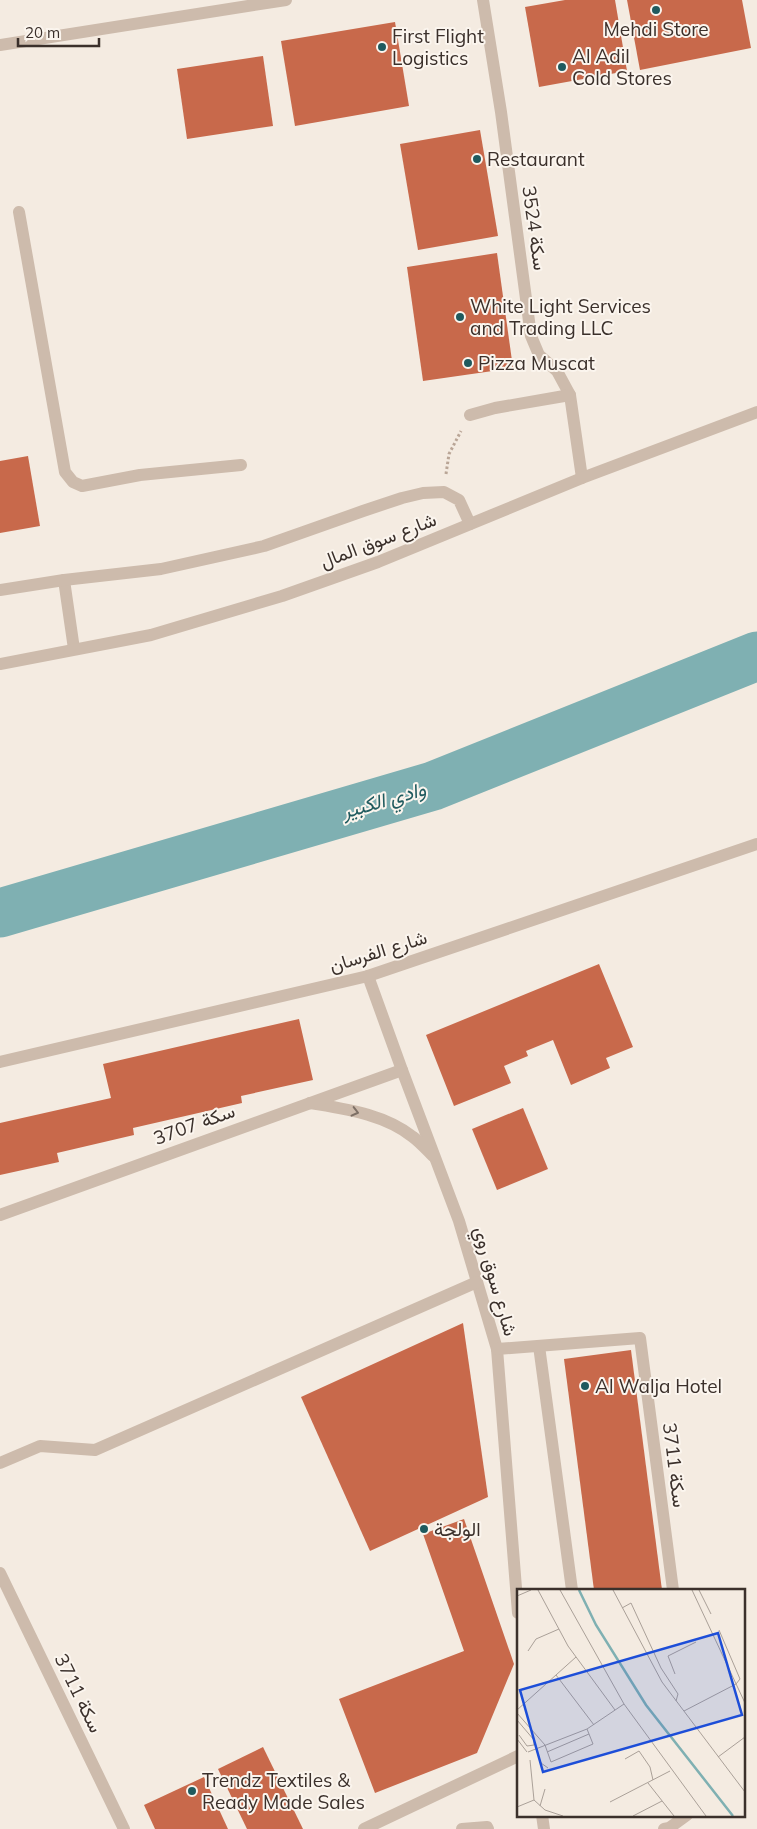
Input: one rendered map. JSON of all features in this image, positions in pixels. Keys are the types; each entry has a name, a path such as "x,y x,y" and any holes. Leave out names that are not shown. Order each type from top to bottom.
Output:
{"street":[{"path":"0,45 286,0"},
{"name":"سكة 3524","path":"483,0 501,112 531,336 539,355 557,371 570,395 582,478"},
{"path":"19,212 65,472 73,482 82,486 140,475 241,465"},
{"path":"470,415 495,408 570,395"},
{"name":"شارع سوق المال","path":"0,664 151,635 282,596 378,562 582,478 757,412"},
{"path":"0,590 64,580 161,569 264,546 402,498 423,494 444,492 459,500 470,524"},
{"path":"64,580 74,650"},
{"name":"شارع الفرسان","path":"0,1062 368,976 757,844"},
{"name":"شارع سوق روي","path":"368,976 459,1221 497,1349 517,1600"},
{"name":"سكة 3707","path":"0,1215 402,1070"},
{"path":"307,1103 356,1111 398,1126 414,1137 436,1160"},
{"path":"0,1463 40,1446 95,1450 477,1282"},
{"name":"سكة 3711","path":"497,1349 640,1338 673,1589"},
{"path":"539,1346 572,1589"},
{"name":"سكة 3711","path":"0,1573 124,1829"},
{"path":"364,1829 517,1756"},
{"path":"542,1816 544,1829"},
{"path":"664,1829 669,1828 686,1816"},
{"path":"462,1829 487,1827 488,1829"}],"path":[{"path":"444,492 449,454 470,415"}],"building":[{"path":"565,0 615,0 627,71 539,87 525,7"},
{"path":"627,0 742,0 751,48 640,70"},
{"path":"395,22 409,106 295,126 281,41"},
{"path":"263,56 273,126 187,139 177,69"},
{"path":"480,130 498,236 418,250 400,144"},
{"name":"White Light Services and Trading LLC","path":"497,253 513,368 423,381 407,267"},
{"path":"28,456 40,526 0,533 0,461"},
{"path":"599,964 633,1047 606,1058 610,1068 571,1085 553,1040 526,1051 528,1056 504,1066 511,1083 454,1106 426,1035"},
{"path":"299,1019 313,1080 241,1096 242,1103 133,1128 134,1135 57,1153 59,1162 0,1175 0,1123 111,1098 103,1064"},
{"path":"523,1108 548,1169 497,1190 472,1129"},
{"path":"463,1323 488,1497 370,1551 301,1397"},
{"path":"631,1350 662,1589 594,1589 564,1359"},
{"path":"464,1519 514,1664 477,1753 375,1793 339,1699 464,1651 423,1534"},
{"path":"263,1747 303,1829 247,1829 218,1769"},
{"name":"Trendz Textiles & Ready Made Sales","path":"204,1777 228,1829 155,1829 144,1805"}],"waterway":[{"name":"وادي الكبير","path":"0,913 433,786 757,656"}],"place":[{"name":"Mehdi Store","path":"656,10"},
{"name":"First Flight Logistics","path":"382,47"},
{"name":"Al Adil Cold Stores","path":"562,67"},
{"name":"Restaurant","path":"477,159"},
{"name":"White Light Services and Trading LLC","path":"460,317"},
{"name":"Pizza Muscat","path":"468,363"},
{"name":"Al Walja Hotel","path":"585,1386"},
{"name":"الولجة","path":"424,1529"},
{"name":"Trendz Textiles & Ready Made Sales","path":"192,1791"}]}
